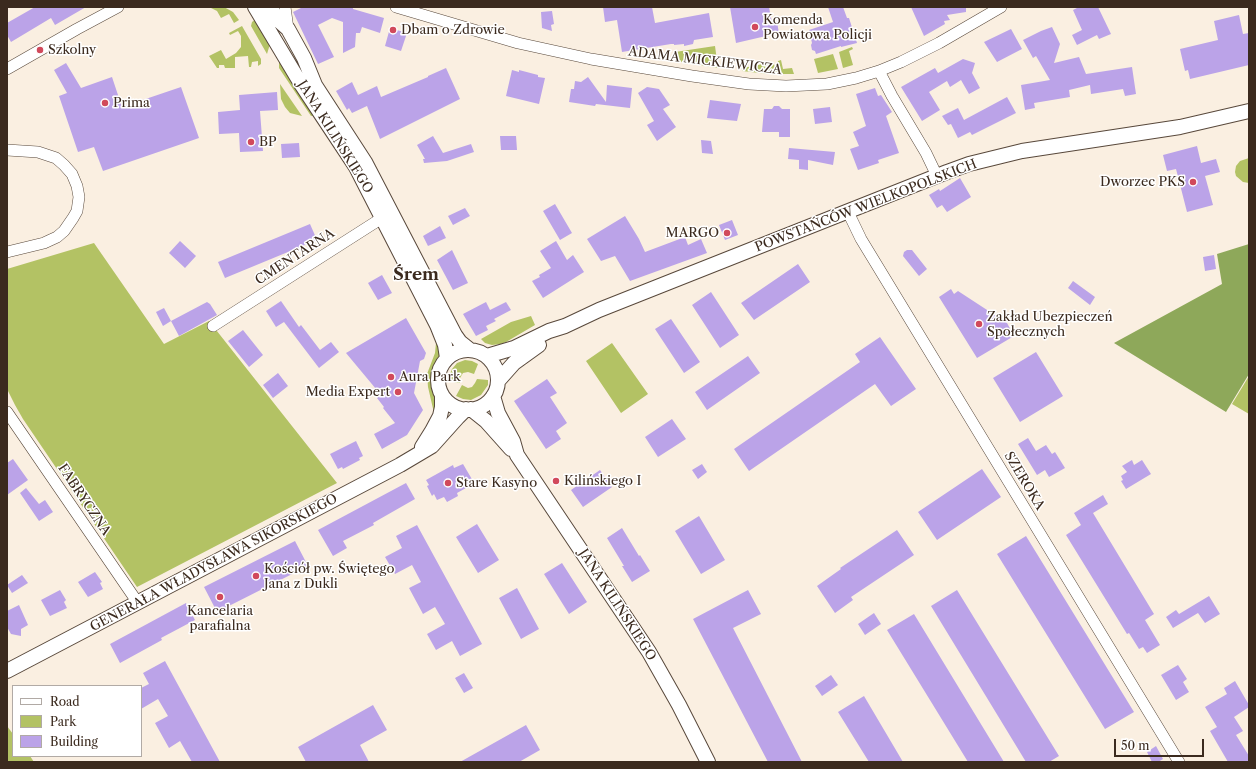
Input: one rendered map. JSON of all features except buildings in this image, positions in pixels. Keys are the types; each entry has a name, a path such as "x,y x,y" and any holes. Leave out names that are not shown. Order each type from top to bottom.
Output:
{"street":[{"path":"7,69 76,29 118,7"},
{"name":"JANA KILIŃSKIEGO","path":"255,7 301,84 388,217 455,335 460,342 470,350"},
{"name":"JANA KILIŃSKIEGO","path":"270,7 279,21 288,29 304,58 312,79 365,162 445,345 447,358"},
{"name":"JANA KILIŃSKIEGO","path":"285,7 288,29"},
{"name":"ADAMA MICKIEWICZA","path":"396,7 507,40 544,49 662,72 778,86 817,85 856,78 879,71 939,43 1001,7"},
{"path":"879,71 922,146 937,176"},
{"name":"POWSTAŃCÓW WIELKOPOLSKICH","path":"487,356 511,350 549,331 565,326 599,310 937,176 984,160 1022,151 1180,127 1249,111"},
{"path":"7,150 38,152 56,158 72,174 77,186 79,197 77,211 74,218 64,231 57,237 44,243 7,252"},
{"name":"SZEROKA","path":"848,212 861,239 1179,762"},
{"name":"CMENTARNA","path":"213,326 388,217"},
{"name":"POWSTAŃCÓW WIELKOPOLSKICH","path":"498,380 514,363 565,326"},
{"path":"420,453 440,416 442,395 438,376 447,358 458,351 476,351 487,356 495,367 498,380 497,388 493,396 484,405 468,409 452,405 442,395"},
{"name":"JANA KILIŃSKIEGO","path":"493,396 498,413 511,437 517,455 649,652 708,762"},
{"name":"JANA KILIŃSKIEGO","path":"468,409 486,422 517,455"},
{"name":"GENERAŁA WŁADYSŁAWA SIKORSKIEGO","path":"7,671 393,469 432,446 468,409"},
{"name":"FABRYCZNA","path":"7,412 138,603"}],"green space":[{"path":"209,7 224,7 233,12 239,20 234,23 229,14 221,18 217,11"},
{"path":"257,18 270,44 267,54 251,26 252,22"},
{"path":"242,26 261,59 261,64 258,66 258,61 252,62 251,67 249,67 248,56 235,57 235,68 225,68 224,65 219,65 219,68 217,68 209,56 221,50 226,59 236,53 241,47 241,36 238,31 230,35 229,33"},
{"path":"715,46 718,68 676,61 675,52"},
{"path":"852,47 853,49 849,51 853,65 843,68 839,52"},
{"path":"833,54 838,69 818,73 814,59"},
{"path":"279,56 318,115 311,116 279,68"},
{"path":"781,60 783,69 792,68 794,74 769,74 742,71 743,68 773,62 775,67 778,66 778,61"},
{"path":"280,84 302,116 290,113 285,107 281,99"},
{"path":"1249,158 1249,183 1243,182 1236,176 1235,172 1236,166 1240,161"},
{"path":"94,243 164,344 209,321 337,483 137,587 23,419 7,389 7,269"},
{"path":"1249,244 1249,374 1226,412 1114,343 1222,284 1217,254"},
{"path":"531,316 535,325 506,342 492,345 485,343 481,339 511,322"},
{"path":"439,342 439,357 433,369 432,378 432,388 436,401 434,413 428,387 427,374 435,353 436,343"},
{"path":"612,343 648,394 621,413 586,361"},
{"path":"465,360 478,364 474,374 468,372 463,373 460,378 460,383 448,381 452,369 457,363"},
{"path":"1249,376 1249,414 1232,404"},
{"path":"477,379 488,380 488,385 481,395 471,400 456,396 462,385 468,388 472,387"},
{"path":"7,726 12,733 12,757 31,757 34,762 7,762"}],"place":[{"name":"Komenda Powiatowa Policji","path":"755,27"},
{"name":"Dbam o Zdrowie","path":"393,30"},
{"name":"Szkolny","path":"40,50"},
{"name":"Prima","path":"105,103"},
{"name":"BP","path":"251,142"},
{"name":"Dworzec PKS","path":"1193,182"},
{"name":"MARGO","path":"727,233"},
{"name":"Zakład Ubezpieczeń Społecznych","path":"979,324"},
{"name":"Aura Park","path":"391,377"},
{"name":"Media Expert","path":"398,392"},
{"name":"Kilińskiego I","path":"556,481"},
{"name":"Stare Kasyno","path":"448,483"},
{"name":"Kościół pw. Świętego Jana z Dukli","path":"256,576"},
{"name":"Kancelaria parafialna","path":"220,597"}],"district":[{"name":"Śrem","path":"416,275"}]}
